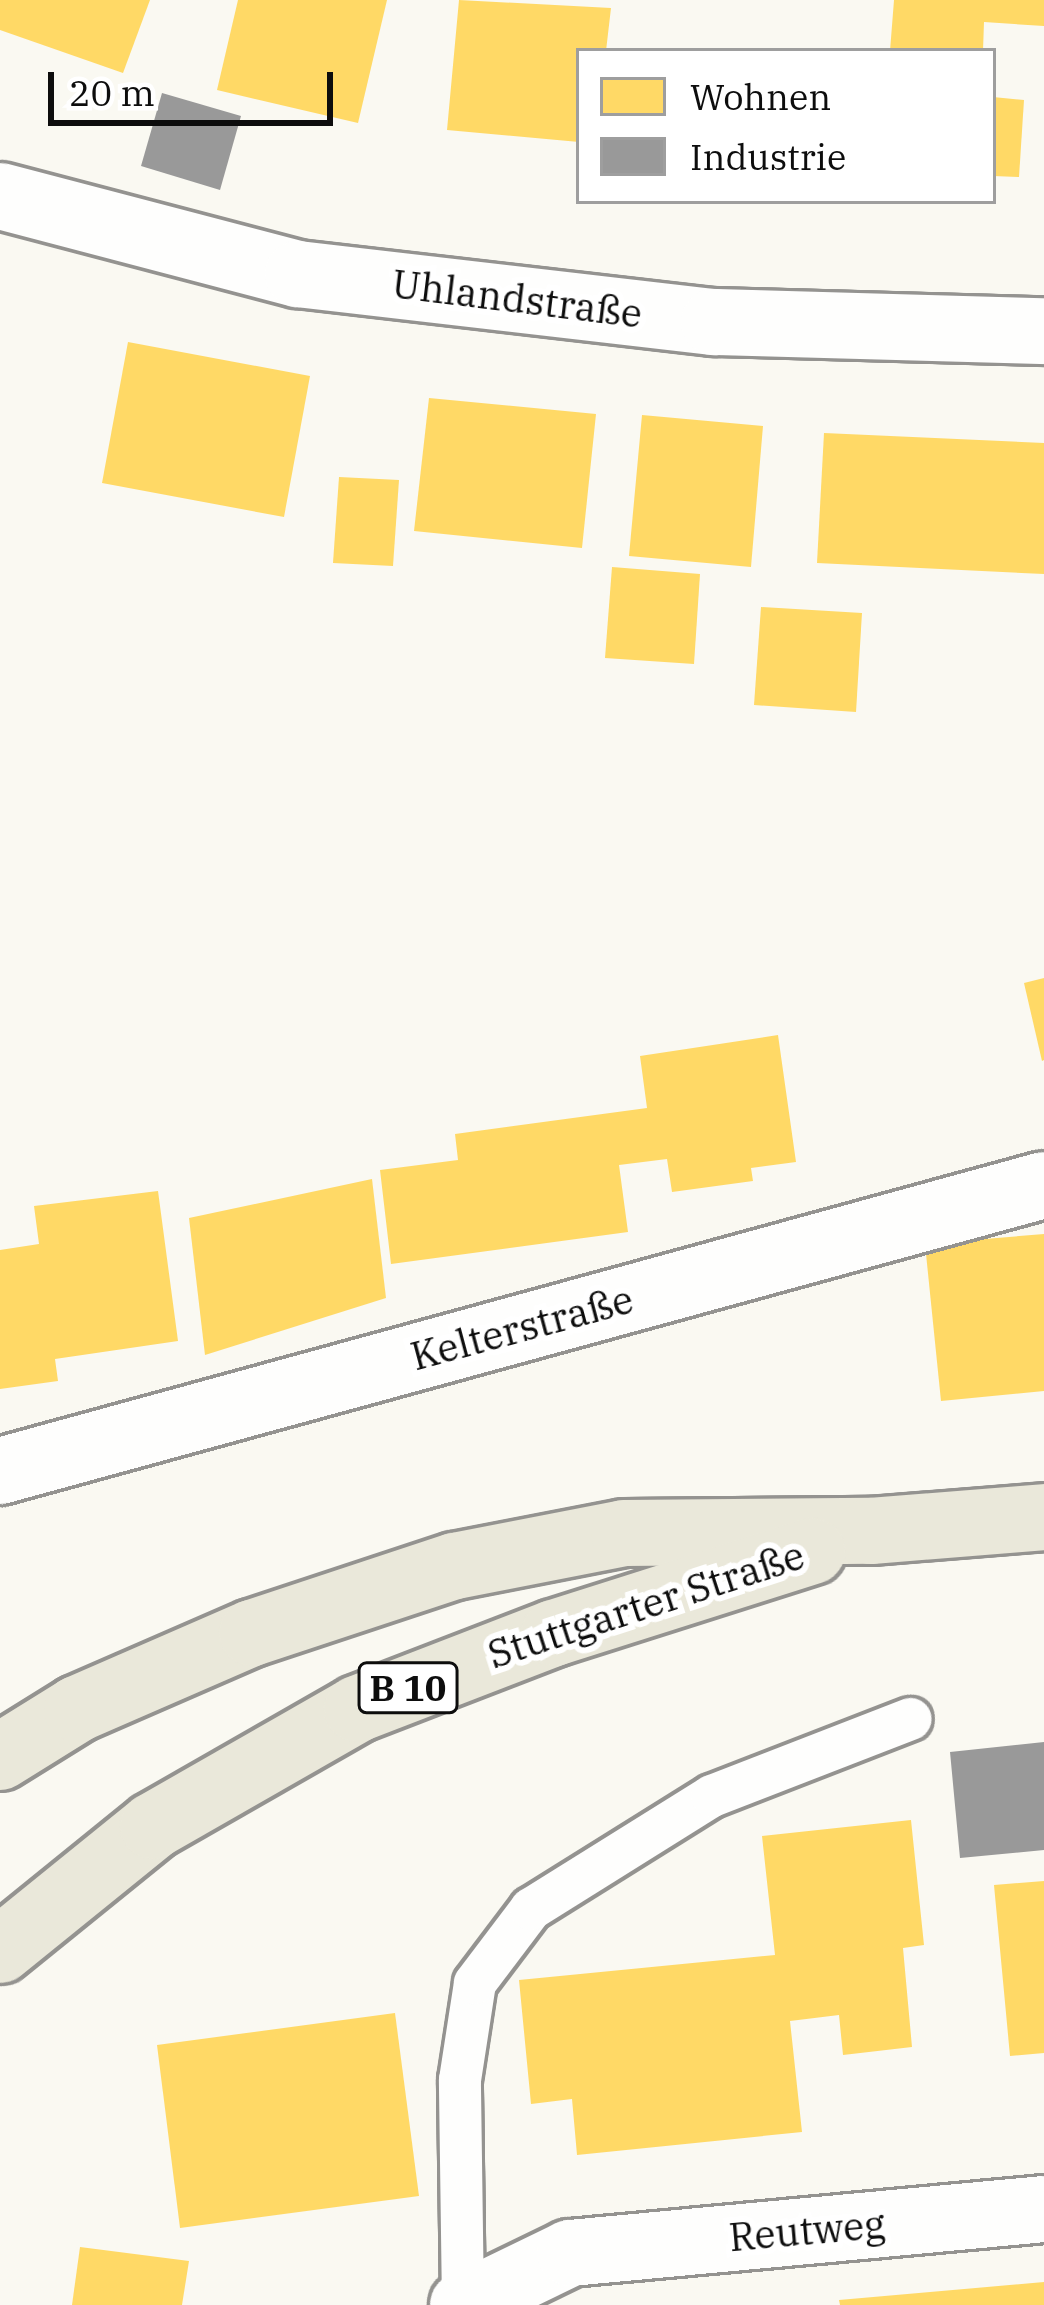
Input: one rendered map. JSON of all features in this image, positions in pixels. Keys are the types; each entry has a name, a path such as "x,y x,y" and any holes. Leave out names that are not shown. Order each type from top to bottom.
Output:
{"main road":[{"name":"Stuttgarter Straße","path":"0,1757 77,1709 252,1633 455,1566 624,1533 871,1532 1044,1517"},
{"name":"Stuttgarter Straße","path":"0,1950 153,1826 357,1709 554,1633 871,1532"}],"street":[{"name":"Uhlandstraße","path":"0,196 298,274 714,322 1044,331"},
{"name":"Kelterstraße","path":"0,1471 1044,1185"},
{"path":"0,1736 77,1709"},
{"name":"Reutweg","path":"463,2304 570,2253 1044,2210"}],"lane":[{"path":"463,2304 460,2080 475,1983 531,1909 712,1796 911,1719"}],"building: Wohnen":[{"path":"0,0 150,0 123,73 0,30"},
{"path":"238,0 387,0 358,123 217,90"},
{"path":"459,0 611,8 606,48 576,48 576,142 447,130"},
{"path":"894,0 1044,0 1044,26 984,22 983,48 890,48"},
{"path":"996,97 1024,100 1019,177 996,176"},
{"path":"128,342 310,376 284,517 102,483"},
{"path":"429,398 596,414 582,548 414,531"},
{"path":"642,415 763,426 751,567 629,556"},
{"path":"824,433 1044,443 1044,574 817,563"},
{"path":"339,477 399,480 393,566 333,563"},
{"path":"612,567 700,574 694,664 605,658"},
{"path":"761,607 862,613 856,712 754,705"},
{"path":"1044,978 1044,1060 1042,1061 1024,983"},
{"path":"778,1035 796,1162 751,1168 753,1181 672,1192 667,1159 619,1165 628,1232 391,1264 380,1170 458,1160 455,1134 647,1108 640,1056"},
{"path":"372,1179 386,1298 205,1355 189,1218"},
{"path":"158,1191 178,1341 55,1359 58,1381 0,1389 0,1250 39,1244 34,1206"},
{"path":"1044,1234 1044,1391 941,1401 925,1244"},
{"path":"911,1820 924,1945 903,1948 912,2047 843,2055 839,2015 790,2021 802,2132 577,2155 572,2099 531,2104 519,1980 775,1955 762,1836"},
{"path":"1044,1881 1044,2053 1010,2056 994,1885"},
{"path":"395,2013 419,2196 180,2228 157,2045"},
{"path":"80,2247 189,2261 182,2305 72,2305"},
{"path":"1044,2282 1044,2305 840,2305 839,2300"}],"building: Industrie":[{"path":"162,93 241,116 220,190 141,166"},
{"path":"1044,1742 1044,1850 960,1858 950,1752"}]}
